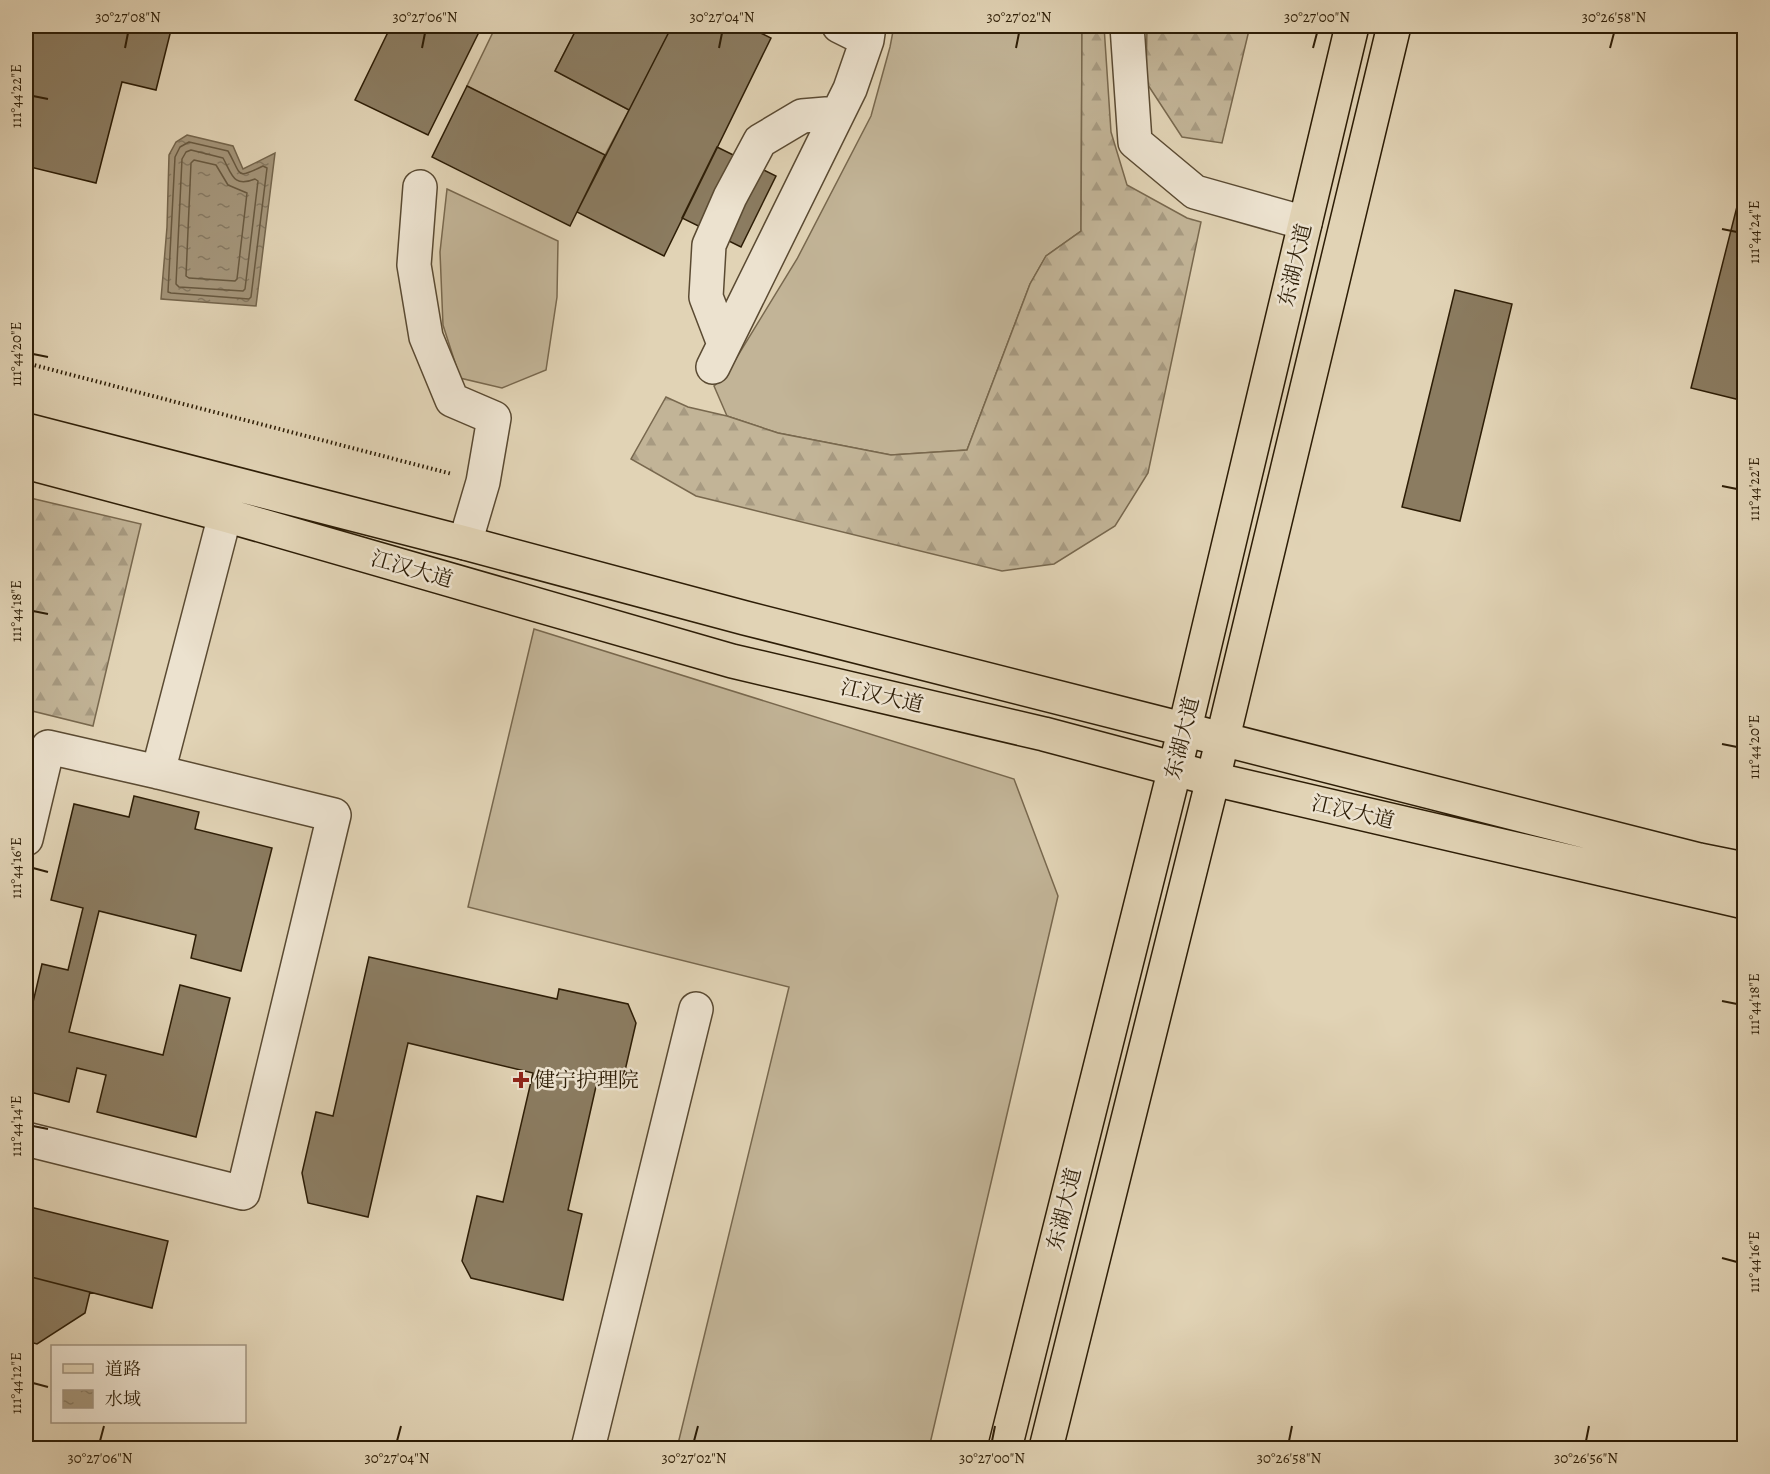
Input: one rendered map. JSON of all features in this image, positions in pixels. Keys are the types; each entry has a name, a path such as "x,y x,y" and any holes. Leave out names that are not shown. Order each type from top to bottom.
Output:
{"main road":[{"name":"东湖大道","path":"1005,1449 1185,728 1352,26"},
{"name":"东湖大道","path":"1046,1449 1213,779 1394,26"},
{"name":"江汉大道","path":"26,430 745,618 1699,860 1744,869"},
{"name":"江汉大道","path":"26,462 225,515 732,661 1044,734 1213,779 1744,902"}],"lane":[{"path":"1127,26 1135,142 1195,192 1305,223"},
{"path":"838,114 802,116 760,141 730,197 709,245 706,297 718,356 838,114 850,89 858,30"},
{"path":"420,187 414,265 426,337 452,400 494,418 483,482 465,543"},
{"path":"158,772 225,515"},
{"path":"26,839 48,747 334,815 243,1193 26,1139"},
{"path":"588,1449 696,1009"}],"path":[{"path":"26,363 483,482"}],"green space":[{"path":"496,26 511,33 515,26 578,26 555,71 629,110 605,155 467,86"},
{"path":"894,26 1082,26 1081,231 1046,256 1030,284 967,450 891,455 778,433 727,416 714,386 726,375 797,259 871,116"},
{"path":"1082,26 1104,26 1111,132 1127,185 1187,218 1201,222 1148,473 1115,526 1054,564 1002,571 696,496 631,459 666,397 688,407 727,416 778,433 891,455 967,450 1030,284 1046,256 1081,231"},
{"path":"1147,26 1250,26 1222,143 1182,137 1146,82"},
{"path":"447,189 558,241 557,297 546,370 502,388 460,378 443,325 440,252"},
{"path":"26,497 141,524 93,726 28,710 26,718"},
{"path":"534,629 1014,779 1058,896 929,1448 677,1448 789,987 468,907"}],"water":[{"path":"187,135 233,146 243,169 275,153 256,306 161,299 167,227 169,155 176,142"}],"building":[{"path":"26,26 172,26 156,90 122,82 96,183 26,166 26,86 31,63 26,62"},
{"path":"391,26 482,26 428,135 355,100"},
{"path":"495,26 515,26 511,33"},
{"path":"578,26 672,26 629,110 555,71"},
{"path":"672,26 746,26 771,38 664,256 577,212"},
{"path":"467,86 605,155 570,226 432,157"},
{"path":"717,147 776,176 741,247 682,218"},
{"path":"1744,179 1744,401 1691,388"},
{"path":"1455,290 1512,304 1460,521 1402,507"},
{"path":"134,796 199,812 195,829 272,848 241,971 191,958 196,935 99,911 69,1032 163,1055 180,985 230,998 196,1137 97,1112 106,1075 77,1068 69,1102 26,1091 26,1032 42,964 68,970 83,908 51,900 74,804 129,817"},
{"path":"369,957 557,999 559,989 628,1004 636,1023 621,1088 597,1082 568,1210 582,1214 563,1300 471,1278 462,1261 477,1196 503,1202 533,1073 408,1043 368,1217 308,1203 302,1173 316,1112 333,1116"},
{"path":"26,1206 168,1241 152,1308 31,1277 26,1299"},
{"path":"31,1277 90,1292 85,1313 37,1344 26,1341 26,1299"}],"place":[{"name":"健宁护理院","path":"521,1080"}]}
